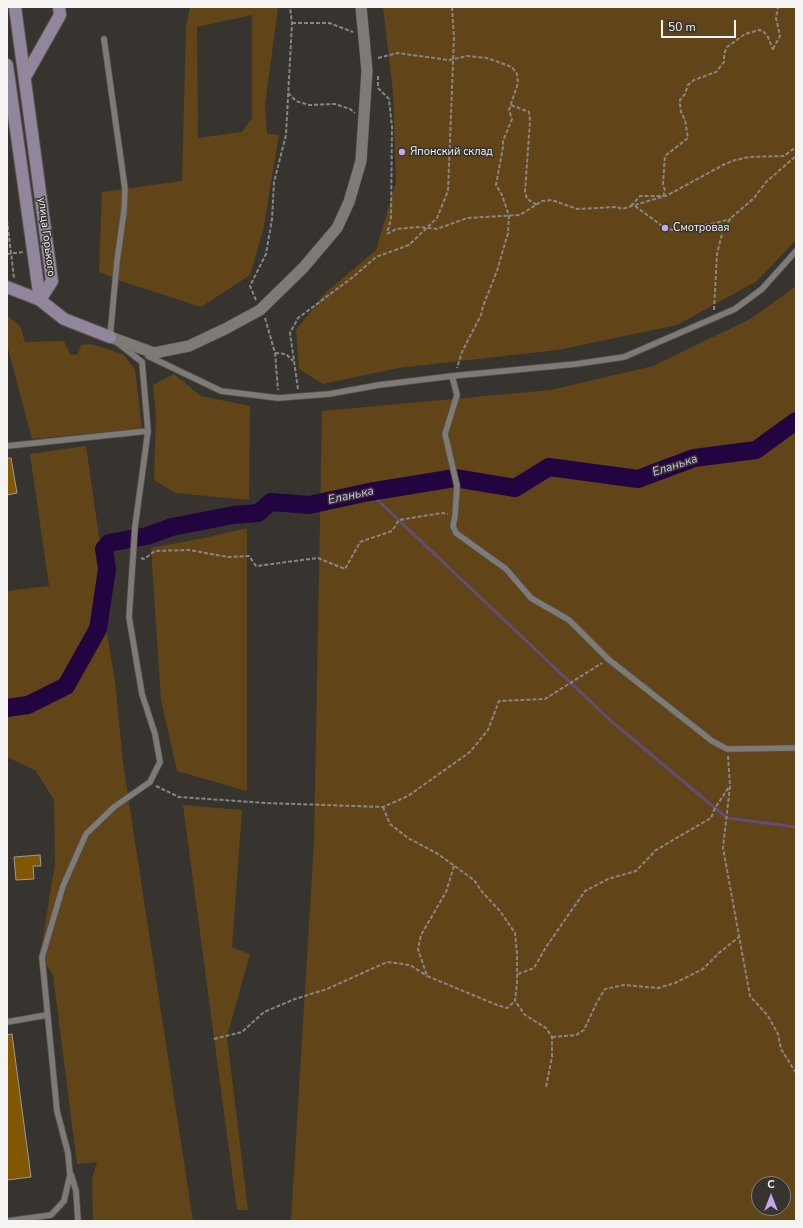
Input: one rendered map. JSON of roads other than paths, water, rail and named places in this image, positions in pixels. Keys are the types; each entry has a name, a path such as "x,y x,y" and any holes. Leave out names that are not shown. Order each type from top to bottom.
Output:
{"main road":[{"name":"улица Горького","path":"15,7 52,282 40,300"},
{"path":"25,77 60,15 59,7"},
{"name":"улица Горького","path":"7,65 40,300"},
{"path":"7,286 40,300 64,319 110,337"}],"street":[{"path":"110,337 154,353 189,346 260,310 303,268 337,228 349,202 361,161 367,71 361,7"}],"lane":[{"path":"104,39 125,189 124,211 117,261 110,337"},
{"path":"110,337 221,391 278,398 329,394 379,385 452,376 576,364 624,357 735,309 762,289 796,251"},
{"path":"78,1221 76,1191 57,1111 42,957 63,886 86,834 114,807 150,782 160,762 155,734 142,694 129,617 135,528 148,431 142,362 110,337"},
{"path":"452,376 457,395 444,434 457,486 456,516 453,526 456,533 506,569 531,598 569,620 608,659 687,722 727,748 796,748"},
{"path":"7,446 148,431"},
{"path":"7,1022 47,1015"},
{"path":"8,1221 51,1215 64,1201 70,1175 68,1153"}],"waterway":[{"name":"Еланька","path":"7,708 28,705 66,686 98,629 107,569 104,549 109,543 147,536 172,527 233,515 258,513 271,502 309,505 369,492 455,478 515,488 549,467 638,479 694,458 756,450 796,421"},
{"path":"369,492 610,720 727,818 796,827"}],"place":[{"name":"Японский склад","path":"402,152"},
{"name":"Смотровая","path":"665,228"}]}
